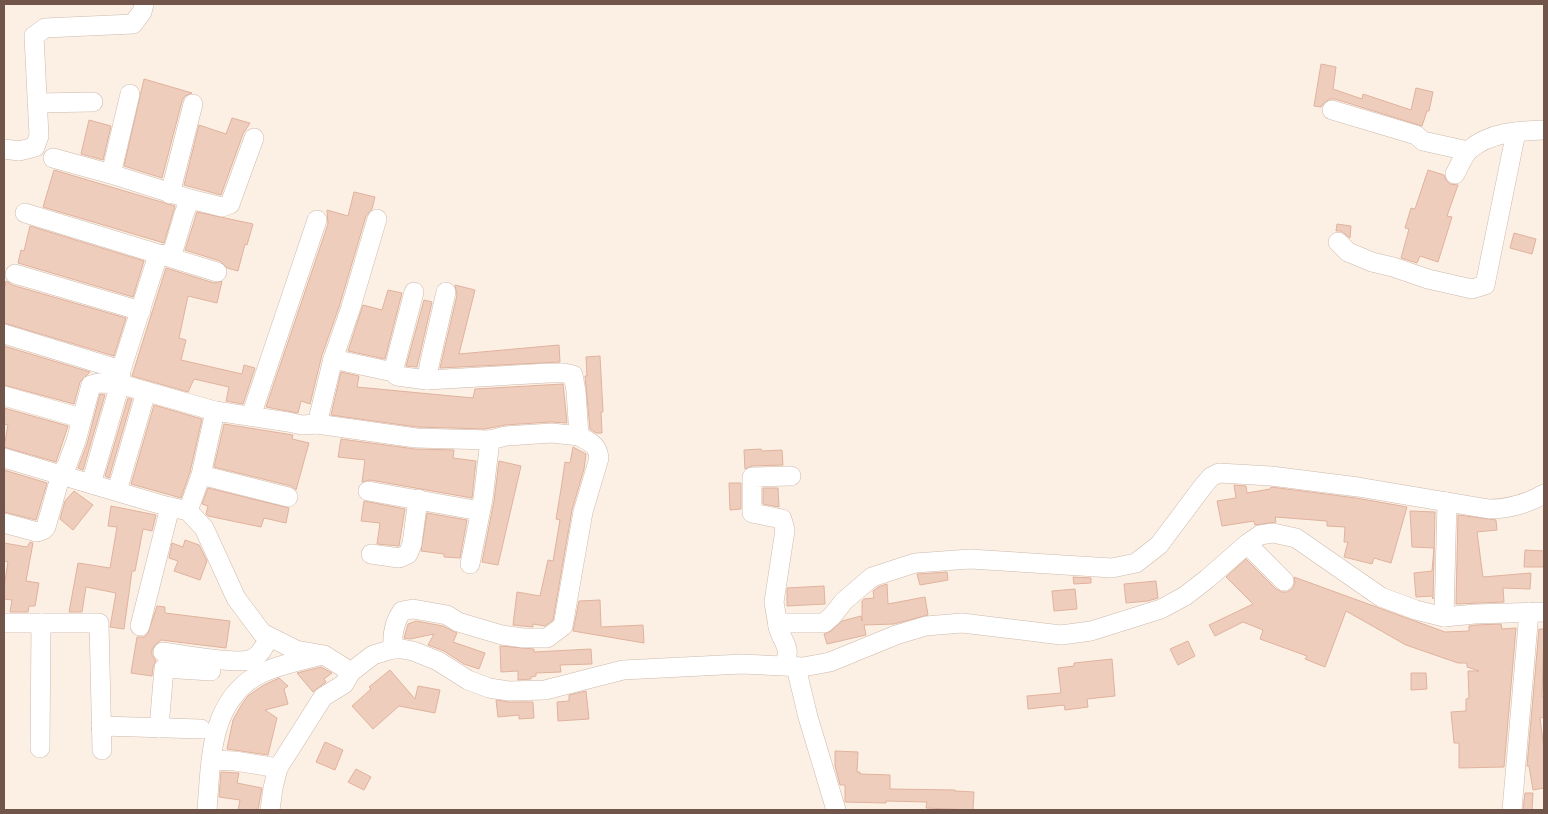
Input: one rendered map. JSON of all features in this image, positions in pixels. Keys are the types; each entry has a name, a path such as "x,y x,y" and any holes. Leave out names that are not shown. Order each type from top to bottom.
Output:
{"street":[{"path":"4,149 19,151 35,147 39,136 34,36 45,28 133,24 142,12 144,4"},
{"path":"111,174 130,94"},
{"path":"37,103 93,102"},
{"path":"170,194 193,104"},
{"path":"1332,110 1416,135 1423,141 1468,151"},
{"path":"1455,174 1468,151 1489,138 1516,132 1544,130"},
{"path":"1338,242 1348,252 1372,262 1428,279 1472,289 1485,285 1516,132"},
{"path":"53,158 111,174 190,200 222,207 230,204 254,138"},
{"path":"158,255 170,253 174,248 190,200"},
{"path":"25,213 217,272"},
{"path":"318,424 333,360 377,218"},
{"path":"251,416 317,220"},
{"path":"91,484 158,255"},
{"path":"14,274 141,312"},
{"path":"394,372 414,292"},
{"path":"427,380 446,292"},
{"path":"4,334 121,377 146,392 215,411 302,425 318,424 416,438 490,440 506,436 552,433 579,436 598,449 599,458 583,512 563,626 547,638 502,636 458,622 447,615 413,609 402,611 397,620 392,637 393,649"},
{"path":"333,360 394,372 397,376 415,380 549,373 573,375 579,436"},
{"path":"4,523 30,531 43,530 49,522 61,474 67,465 91,385 121,377"},
{"path":"117,491 146,392"},
{"path":"4,396 82,418"},
{"path":"140,626 179,509 201,475 215,411"},
{"path":"470,564 490,440"},
{"path":"4,458 179,509 204,528 236,598 262,634 296,650 324,655 351,672"},
{"path":"778,626 785,622 824,623 844,601 872,577 915,563 970,559 1112,568 1136,563 1159,545 1204,485 1211,477 1219,473 1271,476 1348,486 1489,509 1501,509 1535,499 1544,494"},
{"path":"201,475 288,497"},
{"path":"792,476 752,477 752,513 782,519 785,530 774,602 778,626 787,646 787,658 808,717 836,810"},
{"path":"368,491 480,511"},
{"path":"371,554 399,558 408,554 412,544 418,499"},
{"path":"1444,617 1447,502"},
{"path":"270,810 278,768 323,697 344,684 351,672 372,656 393,649 413,650 438,661 468,680 489,688 509,692 545,690 623,670 742,664 803,667 830,662 926,626 962,623 1061,635 1090,631 1161,609 1185,596 1260,535 1273,533 1296,538 1381,597 1416,610 1444,617 1537,612 1512,810"},
{"path":"1247,544 1284,581"},
{"path":"4,623 99,623 102,750"},
{"path":"40,748 41,623"},
{"path":"163,652 234,661 249,660 260,653 269,637"},
{"path":"207,810 212,760 220,717 230,700 245,684 257,675 324,655"},
{"path":"159,728 164,668 211,671"},
{"path":"101,726 201,729"},
{"path":"212,760 235,761 278,768"}],"building":[{"path":"1321,64 1336,67 1333,89 1362,99 1363,94 1411,110 1416,88 1433,92 1429,111 1427,111 1422,126 1335,99 1330,99 1321,107 1314,106"},
{"path":"144,79 192,93 185,96 182,101 162,178 124,166"},
{"path":"232,118 250,123 243,134 221,195 184,185 199,125 226,134"},
{"path":"89,120 111,126 103,160 81,154"},
{"path":"54,170 175,206 164,243 43,207"},
{"path":"1428,170 1444,175 1450,184 1458,185 1447,216 1452,217 1438,262 1420,256 1417,263 1401,258 1409,229 1405,228 1411,208 1415,209"},
{"path":"354,192 375,197 372,209 366,216 339,307 322,355 310,404 301,401 298,413 266,407 328,224 327,210 348,216"},
{"path":"197,212 253,224 247,245 245,244 238,271 227,268 220,261 185,250"},
{"path":"1337,224 1351,226 1350,238 1341,231 1336,231"},
{"path":"30,226 144,261 133,297 18,263 21,250 24,251"},
{"path":"1514,233 1536,239 1532,254 1510,248"},
{"path":"166,268 214,283 222,281 217,303 188,296 179,338 186,340 181,360 242,374 244,365 255,368 243,404 226,401 229,387 194,379 188,392 132,376"},
{"path":"6,281 12,285 126,318 114,356 4,323 4,290"},
{"path":"455,285 475,290 459,354 559,345 560,362 440,368 457,295"},
{"path":"388,290 402,293 385,359 348,351 363,305 382,310"},
{"path":"424,300 432,302 417,367 406,366"},
{"path":"4,346 90,372 80,382 74,404 4,385"},
{"path":"600,356 603,412 601,412 602,433 596,433 590,429 585,376 587,376 586,357"},
{"path":"341,372 359,376 357,387 473,398 475,389 563,384 567,423 551,422 505,425 485,429 417,427 331,415"},
{"path":"100,394 105,395 83,470 78,468 87,444"},
{"path":"128,398 132,399 109,478 105,476"},
{"path":"154,405 202,419 190,472 181,498 131,484"},
{"path":"4,408 68,426 56,462 4,447 8,425 4,424"},
{"path":"224,424 293,435 292,439 309,443 296,490 291,486 214,467"},
{"path":"341,439 415,449 454,450 453,458 476,461 472,498 370,480 362,482 365,460 338,457"},
{"path":"573,447 586,454 584,469 572,510 553,620 545,626 533,624 533,627 513,625 517,592 540,596 548,560 553,561 560,520 556,519 565,462 570,463"},
{"path":"761,449 762,451 782,450 783,465 752,466 745,469 744,450"},
{"path":"499,461 521,466 498,565 482,562 494,501"},
{"path":"4,470 47,483 36,520 4,512"},
{"path":"729,483 741,483 741,509 730,510"},
{"path":"1234,485 1246,486 1247,493 1270,489 1271,487 1407,507 1391,563 1374,558 1372,564 1344,557 1348,542 1344,542 1345,527 1327,526 1327,521 1275,517 1276,522 1255,525 1254,521 1222,526 1217,501 1236,498"},
{"path":"208,488 289,508 286,523 264,518 261,527 208,516 206,514 208,506 202,504"},
{"path":"763,488 778,488 779,507 763,504"},
{"path":"74,491 93,505 73,530 60,519 65,501"},
{"path":"364,501 405,509 399,546 377,544 380,523 361,521"},
{"path":"111,506 156,515 152,531 143,529 135,571 132,571 124,629 110,627 116,593 86,587 82,612 69,612 78,563 110,568 117,527 108,526"},
{"path":"1410,511 1435,512 1433,599 1432,596 1416,597 1414,573 1432,571 1434,548 1412,547"},
{"path":"427,513 467,520 460,558 444,557 444,554 421,551"},
{"path":"1458,515 1496,520 1497,530 1477,532 1483,577 1531,573 1530,589 1503,588 1504,602 1456,604"},
{"path":"185,540 199,545 207,561 200,580 174,571 178,561 169,558 172,543 183,547"},
{"path":"30,542 33,543 26,581 39,583 35,606 29,606 28,612 10,612 12,600 4,599 8,562 4,561 4,543 27,547"},
{"path":"1525,550 1544,551 1544,567 1524,567"},
{"path":"1246,559 1276,589 1282,592 1292,589 1295,583 1294,577 1445,632 1469,631 1469,626 1476,625 1501,624 1502,629 1516,628 1504,767 1459,768 1459,743 1454,743 1451,712 1466,711 1466,699 1469,698 1468,671 1479,671 1467,667 1467,663 1458,663 1406,645 1346,611 1325,667 1305,659 1307,656 1260,639 1263,630 1243,622 1215,636 1209,625 1253,604 1226,577"},
{"path":"947,572 948,580 920,585 917,574"},
{"path":"1073,577 1091,578 1091,583 1074,584"},
{"path":"1156,581 1158,598 1126,603 1124,584"},
{"path":"887,584 888,604 925,597 928,615 894,624 864,625 866,635 827,644 824,634 831,631 842,621 861,616 862,621 862,601 874,598 873,591"},
{"path":"824,586 825,604 787,606 787,588"},
{"path":"1075,589 1077,609 1054,611 1052,591"},
{"path":"600,600 601,627 643,625 644,643 573,631 579,601"},
{"path":"157,606 165,607 165,613 230,621 226,648 161,640 152,650 152,655 156,661 152,676 131,673 137,637 144,637 148,633"},
{"path":"416,621 443,626 457,633 453,642 485,653 479,669 464,664 444,651 428,645 434,634 410,639 404,638 408,624"},
{"path":"1539,629 1544,629 1542,697 1544,697 1544,717 1540,718 1544,749 1544,788 1533,790 1529,766 1527,766"},
{"path":"1188,641 1195,656 1178,665 1170,649"},
{"path":"500,646 534,649 534,652 591,649 592,664 560,665 561,672 536,673 536,676 531,677 531,679 518,680 518,671 501,672"},
{"path":"1112,659 1115,696 1087,699 1088,707 1065,710 1064,705 1028,709 1027,696 1061,693 1058,668 1074,666 1074,663"},
{"path":"321,667 332,673 324,679 326,682 313,692 297,673"},
{"path":"390,670 415,699 418,686 440,690 435,713 399,706 373,729 352,706 371,689 369,687"},
{"path":"1411,673 1426,673 1427,689 1411,690"},
{"path":"279,678 288,686 284,689 288,704 265,710 277,718 268,755 227,749 233,720 242,704 248,696 262,686"},
{"path":"586,691 589,719 558,721 557,702 569,701 569,695"},
{"path":"496,700 533,702 534,718 519,719 519,715 498,717"},
{"path":"325,742 343,750 335,770 316,762"},
{"path":"835,751 858,752 857,772 860,772 860,774 890,775 890,789 974,792 973,810 926,808 927,802 845,802 845,785 840,785 835,766"},
{"path":"356,769 371,777 364,790 348,782"},
{"path":"221,772 239,773 237,783 262,788 258,810 238,810 240,800 219,797"},
{"path":"1525,793 1533,793 1532,810 1523,810"}]}
